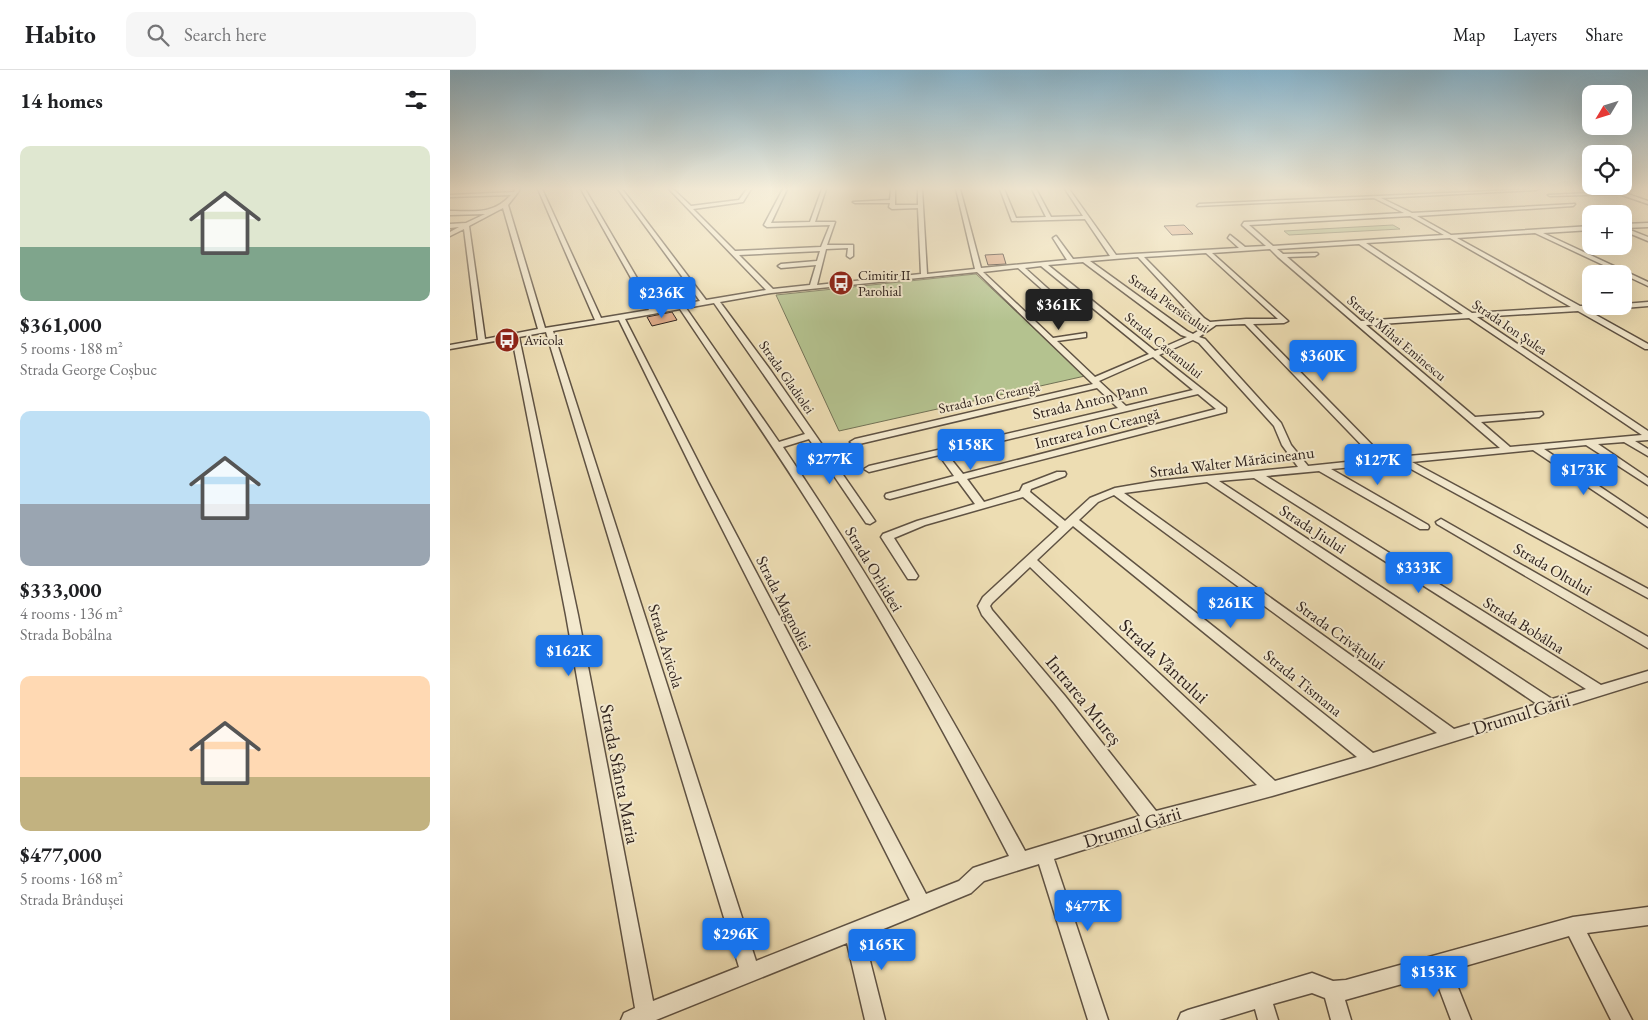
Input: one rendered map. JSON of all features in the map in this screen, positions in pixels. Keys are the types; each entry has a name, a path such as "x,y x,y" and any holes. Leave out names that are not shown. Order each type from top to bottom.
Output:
{"street":[{"path":"467,233 482,342"},
{"name":"Strada Avicola","path":"514,233 750,972"},
{"path":"560,233 599,321"},
{"path":"608,233 653,311"},
{"path":"653,233 704,302"},
{"path":"714,233 771,292"},
{"path":"813,287 828,233"},
{"path":"922,233 924,276"},
{"path":"969,233 978,270 1124,409"},
{"path":"1098,233 1114,257"},
{"name":"Strada Mihai Eminescu","path":"1255,233 1508,450"},
{"path":"1444,233 1648,347"},
{"path":"450,347 715,300 813,287 1114,257 1495,233"},
{"path":"1540,233 1648,284"},
{"path":"1636,233 1648,239"},
{"path":"1230,237 1243,248"},
{"path":"1056,238 1071,261"},
{"name":"Strada Ion Șulea","path":"1358,241 1648,436"},
{"path":"734,253 851,246 850,256"},
{"name":"Strada Ion Creangă","path":"854,442 1097,382 1194,337 1210,325 1218,322 1284,321 1207,251"},
{"path":"1280,256 1315,254"},
{"path":"1139,256 1201,320 1210,325"},
{"name":"Strada Piersicului","path":"1084,260 1184,333 1202,341 1278,424 1287,446 1305,469"},
{"path":"781,266 820,263"},
{"name":"Strada Castanului","path":"1042,264 1223,410"},
{"path":"1019,266 1064,306"},
{"name":"Strada Gladiolei","path":"715,300 870,520"},
{"path":"1632,305 1648,304"},
{"name":"Strada Orhideei","path":"681,306 777,446 838,541 915,668 979,780 1021,860"},
{"path":"1359,323 1582,309"},
{"name":"Strada Magnoliei","path":"621,317 704,483 920,903"},
{"path":"1246,321 1382,461"},
{"path":"1052,340 1083,335"},
{"name":"Strada Sfânta Maria","path":"514,336 572,615 638,1017"},
{"name":"Strada Anton Pann","path":"869,469 1201,391"},
{"name":"Intrarea Ion Creangă","path":"890,496 1223,410"},
{"path":"1474,420 1539,414"},
{"path":"777,446 811,436"},
{"name":"Strada Walter Mărăcineanu","path":"984,606 987,600 1098,498 1115,491 1320,467 1648,436"},
{"path":"1626,439 1648,453"},
{"path":"1589,443 1648,482"},
{"path":"1534,448 1648,524"},
{"path":"941,452 981,505"},
{"path":"1400,459 1648,594"},
{"path":"1320,467 1424,527"},
{"path":"912,576 887,537 921,524 1025,493 1027,487 1061,474"},
{"name":"Strada Bobâlna","path":"1255,474 1598,690"},
{"name":"Strada Jiului","path":"1209,480 1550,705"},
{"name":"Strada Crivățului","path":"1115,491 1451,735"},
{"name":"Strada Tismana","path":"1025,493 1070,523 1371,760"},
{"name":"Strada Oltului","path":"1441,522 1648,643"},
{"name":"Strada Vântului","path":"1030,560 1272,789"},
{"name":"Intrarea Mureș","path":"984,606 986,612 1060,700 1153,820"},
{"name":"Drumul Gării","path":"638,1017 920,903 965,887 979,874 1153,820 1272,789 1648,676"},
{"path":"1044,854 1098,1020"},
{"path":"1188,1020 1261,997 1312,984 1333,991 1346,990 1573,926 1648,916"},
{"path":"1573,926 1622,1020"},
{"path":"853,931 875,1020"},
{"path":"1440,965 1461,1020"},
{"path":"1333,991 1341,1020"},
{"path":"1261,997 1268,1020"}],"green space":[{"path":"1287,233 1320,233 1289,235"},
{"path":"976,274 1085,376 839,431 776,295"}],"building":[{"path":"1171,233 1193,234 1172,235"},
{"path":"1003,254 1006,264 988,265 985,255"},
{"path":"672,312 677,320 652,326 647,317"}],"place":[{"name":"Cimitir II Parohial","path":"841,283"},
{"name":"Avicola","path":"507,340"}]}
